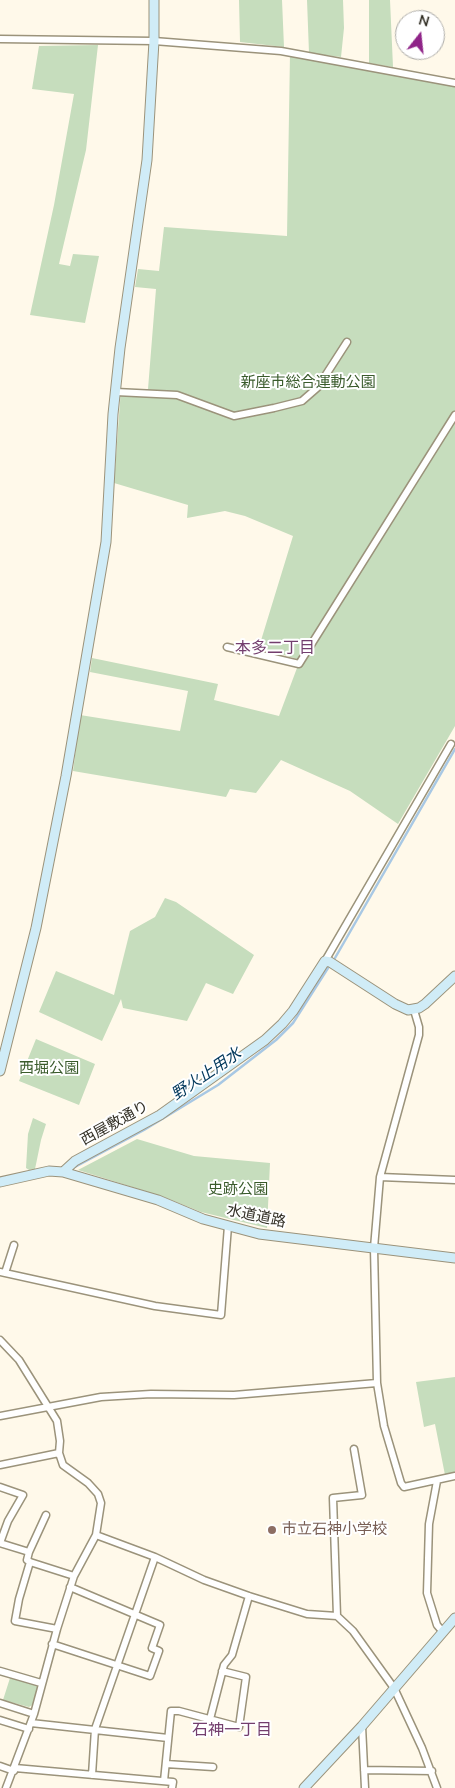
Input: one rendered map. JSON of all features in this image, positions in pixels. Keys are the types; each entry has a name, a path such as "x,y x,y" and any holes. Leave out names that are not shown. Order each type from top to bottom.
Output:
{"street":[{"path":"0,1071 36,928 94,620 106,537 113,414 120,348 147,160 154,41 154,0"},
{"path":"0,39 154,41 281,51 455,83"},
{"path":"116,392 177,395 234,416 274,408 302,401 318,386 347,342"},
{"path":"227,647 299,664 455,415"},
{"path":"451,744 324,961 330,962 403,1009 414,1010 426,1004 455,976"},
{"name":"西屋敷通り","path":"63,1172 75,1161 160,1116 265,1040 293,1011 324,961"},
{"path":"414,1010 419,1027 419,1035 380,1177 374,1248 377,1383 384,1426 401,1483 404,1487 455,1476"},
{"name":"水道道路","path":"0,1182 48,1171 63,1172 140,1194 190,1214 259,1234 455,1258"},
{"path":"380,1177 455,1180"},
{"path":"14,1245 3,1273 156,1306 221,1315 228,1226"},
{"path":"0,1340 19,1360 57,1421 60,1441 59,1453 62,1465 88,1483 98,1494 101,1504 96,1535 70,1587 52,1644 34,1714 6,1788"},
{"path":"0,1416 100,1397 151,1394 234,1395 377,1383"},
{"path":"337,1616 333,1498 362,1495 354,1449"},
{"path":"0,1465 59,1453"},
{"path":"437,1481 429,1524 428,1593 437,1625 443,1632"},
{"path":"0,1486 23,1495 8,1521 0,1543 29,1552"},
{"path":"46,1515 27,1560 74,1576"},
{"path":"96,1535 155,1557 204,1580 249,1596 307,1614 337,1616 367,1648 394,1688 432,1771 437,1788"},
{"path":"92,1775 95,1729 155,1557"},
{"path":"30,1562 19,1599 15,1622 57,1629"},
{"path":"52,1644 150,1676 159,1651 152,1648 160,1625 70,1587"},
{"path":"210,1719 222,1671 232,1655 249,1596"},
{"path":"304,1788 362,1726 455,1618"},
{"path":"0,1671 41,1683"},
{"path":"164,1782 171,1711 179,1711 239,1728 246,1677 222,1671"},
{"path":"0,1703 34,1714"},
{"path":"0,1720 30,1726 95,1729 168,1738"},
{"path":"362,1726 365,1788"},
{"path":"166,1764 214,1767"},
{"path":"0,1766 14,1769 172,1782 172,1788"},
{"path":"364,1770 432,1771"}],"green space":[{"path":"239,0 282,0 284,47 240,42"},
{"path":"307,0 343,0 344,28 341,57 309,53"},
{"path":"369,0 390,0 393,67 369,63"},
{"path":"98,45 86,150 59,264 70,266 73,254 99,256 85,323 30,315 54,205 74,94 32,89 39,46"},
{"name":"新座市総合運動公園","path":"290,54 455,85 455,726 398,824 350,791 281,760 256,793 230,789 226,797 73,771 80,715 180,731 188,691 90,672 92,658 218,684 214,700 279,716 300,660 259,647 293,536 245,516 225,511 187,518 188,505 114,483 121,389 148,389 156,289 135,287 138,269 159,271 164,227 287,236"},
{"path":"165,898 176,902 254,955 233,994 206,983 187,1021 123,1008 121,999 102,1041 39,1012 56,971 114,995 130,931 155,917"},
{"name":"西堀公園","path":"36,1039 95,1064 79,1105 19,1081"},
{"path":"33,1118 46,1124 35,1169 29,1170 26,1168 28,1134"},
{"name":"史跡公園","path":"137,1139 194,1156 270,1163 267,1228 201,1212 164,1197 78,1170"},
{"path":"455,1377 455,1472 445,1475 435,1424 424,1427 416,1382"},
{"path":"10,1678 40,1685 34,1704 29,1707 3,1700"}],"waterway":[{"name":"野火止用水","path":"335,958 455,749"},
{"name":"野火止用水","path":"73,1168 144,1130 218,1085 276,1040 293,1023 328,968"}],"place":[{"name":"市立石神小学校","path":"272,1530"}],"district":[{"name":"本多二丁目","path":"275,649"},
{"name":"石神一丁目","path":"232,1731"}]}
